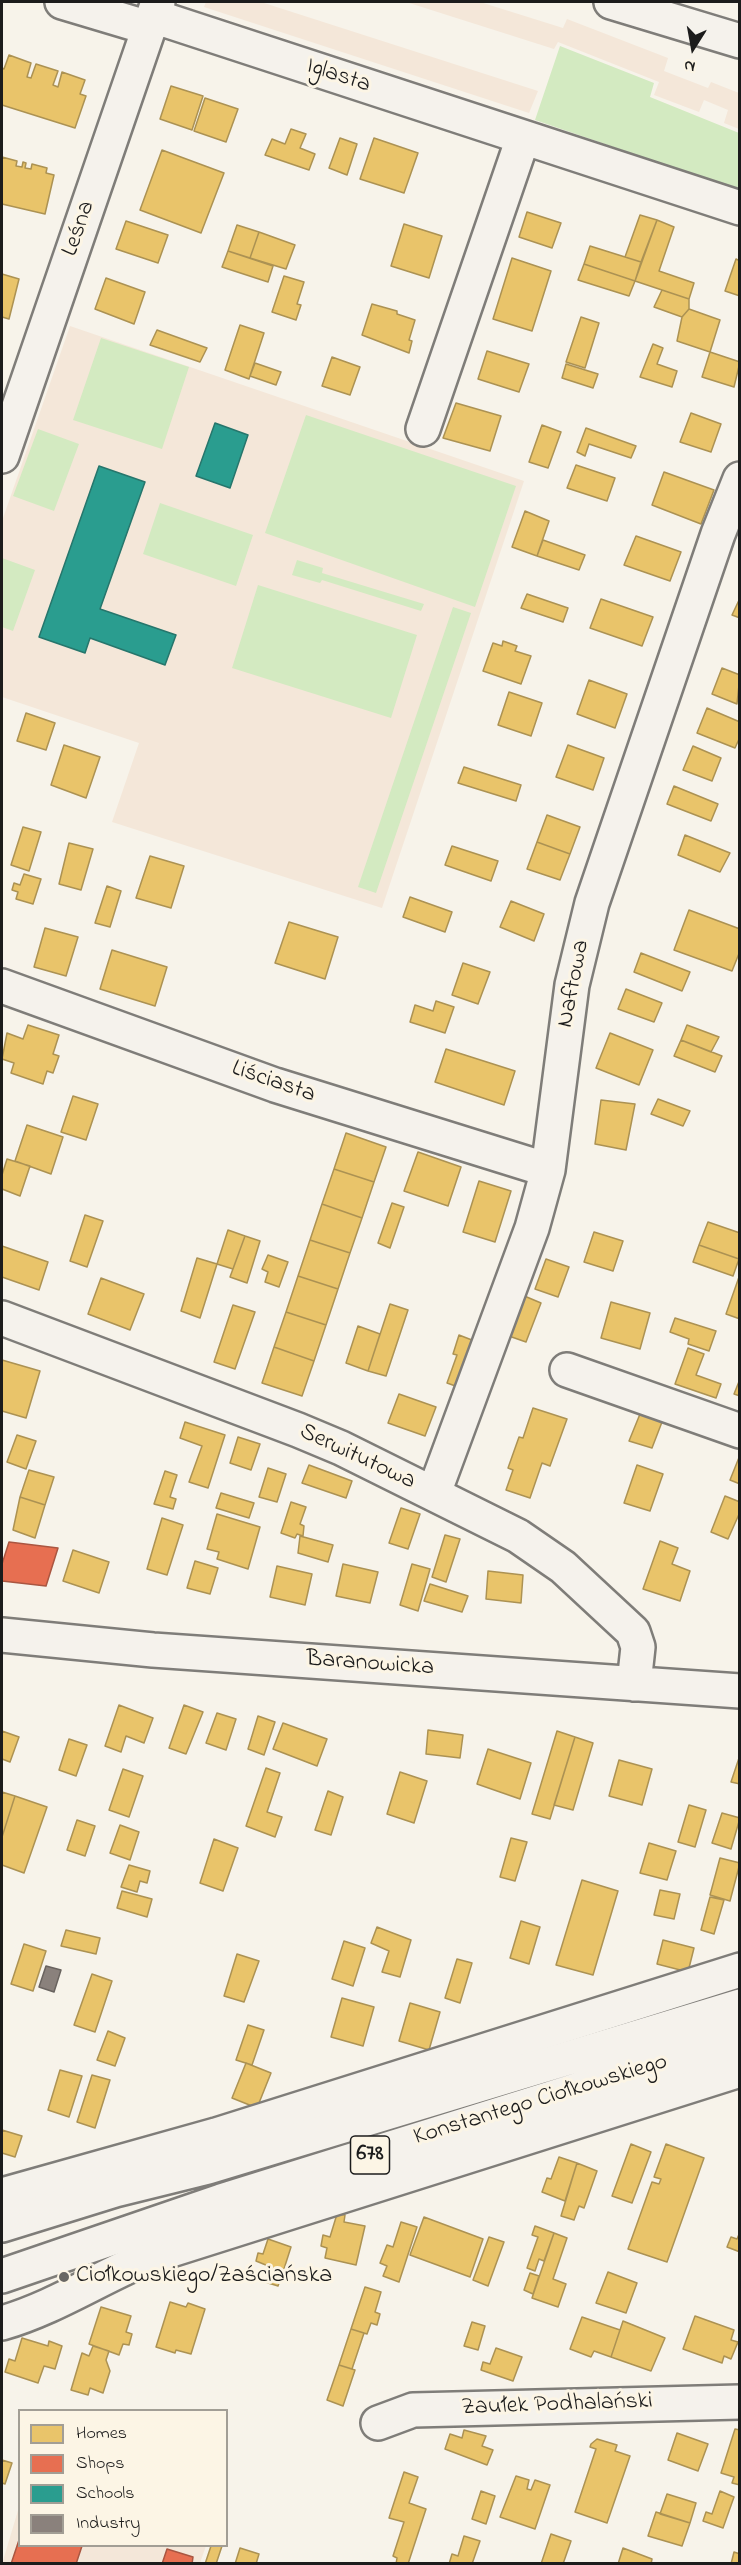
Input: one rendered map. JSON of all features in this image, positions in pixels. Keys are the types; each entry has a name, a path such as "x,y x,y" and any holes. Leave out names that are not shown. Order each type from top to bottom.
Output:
{"main road":[{"name":"Iglasta","path":"62,2 154,15 740,208"},
{"path":"611,2 740,40"},
{"name":"Leśna","path":"2,456 154,15"},
{"path":"423,429 523,138"},
{"name":"Naftowa","path":"434,1493 532,1228 548,1170 572,986 592,903 718,534 740,479"},
{"name":"Liściasta","path":"2,986 275,1085 548,1170"},
{"name":"Serwitutowa","path":"2,1318 287,1426 434,1493 527,1542 563,1568 633,1632 638,1647 634,1684"},
{"path":"567,1370 740,1431"},
{"name":"Baranowicka","path":"2,1635 153,1650 740,1691"},
{"path":"2,2195 216,2135 740,1970"},
{"name":"Konstantego Ciołkowskiego","path":"2,2225 115,2190 208,2167 740,2006"},
{"name":"Konstantego Ciołkowskiego","path":"2,2276 220,2201 740,2039"},
{"path":"2,2323 30,2315 112,2272 149,2257 740,2070"},
{"name":"Zaułek Podhalański","path":"378,2423 413,2410 740,2402"}],"shaded area":[{"path":"206,2 261,2 538,91 529,113 204,7"},
{"path":"406,2 480,2 563,28 567,19 668,58 664,71 708,88 711,82 739,93 739,129 724,123 728,110 704,100 699,112 654,95 659,82 558,42 554,49"},
{"path":"70,326 524,481 382,908 112,822 139,743 2,697 2,521"},
{"path":"18,2510 18,2547 206,2547 200,2563 2,2564"}],"green space":[{"path":"560,46 654,83 650,97 739,133 739,190 535,120"},
{"path":"101,338 189,367 162,449 73,420"},
{"path":"306,415 516,486 475,607 265,533"},
{"path":"38,429 79,444 54,511 13,496"},
{"path":"160,503 253,535 236,586 143,554"},
{"path":"2,558 35,570 13,631 2,627"},
{"path":"297,560 323,568 322,573 424,604 421,611 322,580 320,583 292,575"},
{"path":"258,585 417,635 391,718 232,668"},
{"path":"453,607 471,613 376,893 358,887"}],"building: Homes":[{"path":"9,55 31,63 27,77 31,78 36,64 58,71 53,85 58,87 62,72 85,80 80,94 86,96 75,128 2,105 2,68 4,69"},
{"path":"171,86 203,96 192,130 160,119"},
{"path":"205,98 238,109 226,142 194,131"},
{"path":"291,129 306,134 300,148 315,154 309,170 265,155 272,139 285,144"},
{"path":"340,138 357,144 347,175 329,168"},
{"path":"374,138 418,153 404,193 360,179"},
{"path":"162,150 224,173 201,233 140,210"},
{"path":"2,157 17,161 16,166 22,167 23,162 26,163 25,168 31,169 32,164 47,168 46,173 54,175 45,214 2,204"},
{"path":"527,212 561,223 552,248 519,237"},
{"path":"640,215 657,220 641,262 625,257"},
{"path":"657,220 674,227 659,271 694,283 689,299 635,281"},
{"path":"126,221 168,235 158,263 116,249"},
{"path":"404,224 442,236 429,278 391,266"},
{"path":"237,225 259,232 250,258 228,251"},
{"path":"259,232 295,245 286,269 250,258"},
{"path":"590,246 641,262 635,281 584,264"},
{"path":"228,251 273,266 268,282 222,267"},
{"path":"512,258 551,271 532,331 493,319"},
{"path":"736,259 740,261 740,296 725,291"},
{"path":"584,264 635,281 629,296 578,280"},
{"path":"2,274 19,279 9,319 2,317"},
{"path":"284,276 304,282 297,304 301,305 296,320 272,312"},
{"path":"106,278 145,292 134,324 95,309"},
{"path":"662,290 689,299 689,309 682,317 654,307"},
{"path":"372,304 397,311 397,314 415,320 409,340 412,341 409,353 362,335"},
{"path":"689,309 720,320 710,352 677,341 682,317"},
{"path":"581,317 599,323 585,368 566,362"},
{"path":"240,325 264,333 249,379 225,370"},
{"path":"157,330 207,348 200,362 150,345"},
{"path":"653,344 663,348 657,364 677,371 672,387 640,377"},
{"path":"487,351 529,364 519,392 478,379"},
{"path":"710,352 740,362 734,387 702,377"},
{"path":"332,357 360,367 350,395 322,386"},
{"path":"255,363 281,372 276,385 250,376"},
{"path":"566,364 598,374 593,388 562,378"},
{"path":"456,403 501,416 490,451 443,438"},
{"path":"691,413 721,424 711,452 680,442"},
{"path":"542,425 561,432 548,468 529,462"},
{"path":"586,428 636,446 631,458 589,444 585,456 577,452"},
{"path":"576,465 615,478 607,501 567,488"},
{"path":"664,472 714,490 701,524 652,505"},
{"path":"525,511 549,521 537,556 512,547"},
{"path":"636,536 681,552 670,581 624,565"},
{"path":"543,540 585,555 579,570 537,556"},
{"path":"527,594 568,608 563,622 521,608"},
{"path":"740,598 740,618 732,615"},
{"path":"601,599 653,617 642,646 590,628"},
{"path":"503,641 517,646 515,651 531,656 521,684 483,671 493,643 502,646"},
{"path":"722,668 740,675 737,704 712,694"},
{"path":"589,680 627,694 615,728 577,714"},
{"path":"509,692 542,703 531,736 498,725"},
{"path":"707,708 740,722 740,737 735,748 697,733"},
{"path":"26,713 55,723 46,750 17,741"},
{"path":"64,745 100,757 86,798 51,785"},
{"path":"568,745 604,758 593,790 556,777"},
{"path":"693,746 721,758 712,781 683,770"},
{"path":"464,767 521,785 516,801 458,783"},
{"path":"674,786 718,804 711,821 667,804"},
{"path":"547,815 580,827 570,854 537,842"},
{"path":"23,827 41,832 29,871 11,865"},
{"path":"685,835 730,853 720,872 678,855"},
{"path":"537,842 570,854 560,880 527,869"},
{"path":"69,843 93,849 81,890 59,884"},
{"path":"452,846 498,861 491,881 445,865"},
{"path":"150,856 184,866 171,908 136,898"},
{"path":"24,874 41,879 33,904 16,899 18,892 12,890 14,883 20,885"},
{"path":"107,886 121,891 110,927 95,923"},
{"path":"410,897 452,912 445,932 403,917"},
{"path":"511,901 544,914 534,941 500,927"},
{"path":"689,910 740,929 740,951 732,971 674,950"},
{"path":"289,922 338,937 325,979 275,963"},
{"path":"45,928 78,937 66,976 34,967"},
{"path":"112,950 167,967 155,1006 100,989"},
{"path":"641,953 690,972 682,991 634,972"},
{"path":"463,963 490,972 478,1004 452,995"},
{"path":"626,989 662,1003 654,1022 618,1009"},
{"path":"436,1001 454,1007 445,1033 410,1022 415,1005 433,1011"},
{"path":"28,1025 59,1035 53,1054 59,1056 53,1073 47,1071 43,1084 11,1073 14,1063 2,1059 7,1033 23,1039"},
{"path":"687,1025 719,1037 711,1052 681,1040"},
{"path":"610,1033 653,1050 639,1085 596,1068"},
{"path":"681,1040 722,1056 715,1072 674,1056"},
{"path":"446,1049 515,1071 504,1105 435,1082"},
{"path":"73,1096 98,1104 86,1140 61,1132"},
{"path":"658,1099 690,1111 683,1126 651,1114"},
{"path":"601,1100 635,1104 626,1150 595,1144"},
{"path":"27,1125 63,1137 51,1174 15,1161"},
{"path":"346,1133 386,1147 374,1182 334,1169"},
{"path":"418,1152 461,1167 448,1206 404,1191"},
{"path":"7,1159 30,1166 20,1196 2,1189 2,1175"},
{"path":"334,1169 374,1182 362,1218 322,1204"},
{"path":"479,1181 511,1191 495,1242 463,1232"},
{"path":"392,1203 404,1207 390,1248 378,1243"},
{"path":"322,1204 362,1218 350,1253 310,1240"},
{"path":"85,1215 103,1221 87,1267 70,1261"},
{"path":"708,1222 740,1233 739,1259 699,1245"},
{"path":"228,1230 245,1236 233,1269 217,1264"},
{"path":"594,1232 623,1241 613,1271 584,1262"},
{"path":"245,1236 260,1241 247,1283 230,1277"},
{"path":"310,1240 350,1253 338,1289 298,1276"},
{"path":"699,1245 739,1259 733,1276 693,1262"},
{"path":"2,1246 48,1262 39,1290 2,1277"},
{"path":"268,1255 288,1262 279,1287 265,1282 268,1272 262,1269"},
{"path":"197,1258 217,1264 200,1318 181,1311"},
{"path":"546,1259 569,1267 558,1297 535,1289"},
{"path":"298,1276 338,1289 326,1325 286,1312"},
{"path":"740,1277 740,1319 726,1314"},
{"path":"101,1278 144,1294 130,1330 88,1314"},
{"path":"522,1295 541,1303 526,1342 506,1335"},
{"path":"611,1302 650,1313 640,1349 601,1338"},
{"path":"390,1304 408,1310 386,1376 368,1371"},
{"path":"233,1305 255,1312 235,1369 214,1362"},
{"path":"286,1312 326,1325 314,1361 274,1347"},
{"path":"675,1318 716,1331 709,1351 688,1344 689,1339 670,1332"},
{"path":"358,1326 380,1334 368,1371 346,1363"},
{"path":"459,1335 477,1342 461,1388 447,1383 457,1355 453,1354"},
{"path":"274,1347 314,1361 302,1396 262,1383"},
{"path":"688,1348 704,1354 696,1375 721,1384 716,1398 675,1384"},
{"path":"2,1360 40,1371 26,1418 2,1411"},
{"path":"740,1379 740,1396 734,1394"},
{"path":"399,1394 436,1407 425,1436 388,1423"},
{"path":"533,1408 567,1419 550,1466 542,1463 530,1498 506,1490 513,1470 508,1468 519,1437 523,1438"},
{"path":"640,1414 662,1422 652,1448 629,1441"},
{"path":"185,1422 225,1435 208,1488 189,1482 202,1446 180,1438"},
{"path":"17,1435 36,1441 26,1469 7,1462"},
{"path":"238,1437 260,1444 251,1470 230,1463"},
{"path":"740,1455 740,1484 730,1480"},
{"path":"309,1465 352,1481 346,1498 302,1483"},
{"path":"637,1465 663,1474 650,1511 624,1503"},
{"path":"268,1468 286,1474 277,1502 259,1497"},
{"path":"29,1470 54,1477 45,1505 20,1497"},
{"path":"165,1471 177,1475 170,1497 176,1499 173,1509 154,1504"},
{"path":"221,1493 254,1503 249,1518 216,1508"},
{"path":"725,1496 740,1502 740,1512 728,1539 711,1532"},
{"path":"20,1497 45,1505 35,1538 13,1530"},
{"path":"291,1502 306,1507 300,1524 304,1526 303,1536 297,1534 295,1538 281,1533"},
{"path":"401,1508 420,1514 408,1549 389,1543"},
{"path":"217,1514 260,1527 248,1569 217,1559 219,1552 207,1549"},
{"path":"162,1518 183,1525 167,1575 147,1569"},
{"path":"445,1535 460,1539 446,1582 432,1577"},
{"path":"300,1536 333,1545 328,1562 298,1553"},
{"path":"660,1541 678,1548 672,1564 690,1571 680,1601 643,1589"},
{"path":"73,1550 109,1562 99,1593 63,1581"},
{"path":"195,1561 218,1568 210,1594 187,1588"},
{"path":"343,1564 378,1572 370,1603 336,1596"},
{"path":"412,1564 430,1569 418,1611 400,1605"},
{"path":"277,1566 312,1574 305,1605 270,1597"},
{"path":"488,1571 523,1575 521,1603 486,1599"},
{"path":"430,1584 468,1596 462,1612 424,1601"},
{"path":"119,1705 153,1718 144,1743 126,1736 121,1752 105,1746"},
{"path":"184,1705 203,1712 186,1754 169,1748"},
{"path":"217,1713 236,1719 226,1750 206,1743"},
{"path":"258,1716 275,1722 264,1755 248,1749"},
{"path":"283,1723 327,1739 317,1766 273,1749"},
{"path":"428,1730 463,1735 460,1758 426,1754"},
{"path":"2,1731 19,1737 10,1762 2,1759"},
{"path":"557,1731 575,1737 550,1819 532,1814"},
{"path":"575,1737 593,1743 573,1810 554,1805"},
{"path":"69,1739 87,1745 76,1776 59,1770"},
{"path":"488,1749 531,1763 520,1799 477,1784"},
{"path":"740,1755 740,1784 731,1782"},
{"path":"619,1760 652,1769 642,1805 609,1796"},
{"path":"266,1768 280,1773 267,1812 282,1817 275,1837 246,1826"},
{"path":"123,1769 143,1776 129,1817 109,1810"},
{"path":"400,1772 427,1781 414,1823 387,1814"},
{"path":"328,1791 343,1797 331,1835 315,1830"},
{"path":"2,1792 15,1796 2,1837"},
{"path":"15,1796 47,1807 24,1873 2,1865 2,1837"},
{"path":"689,1805 706,1810 695,1847 678,1842"},
{"path":"722,1813 740,1818 731,1849 712,1843"},
{"path":"77,1820 95,1826 85,1856 67,1850"},
{"path":"120,1825 139,1832 130,1860 110,1853"},
{"path":"511,1838 527,1842 515,1881 500,1877"},
{"path":"214,1839 238,1848 223,1891 200,1883"},
{"path":"649,1843 676,1851 667,1880 640,1873"},
{"path":"720,1858 740,1863 730,1901 710,1895"},
{"path":"129,1865 150,1871 147,1883 140,1881 137,1892 121,1887"},
{"path":"582,1880 618,1891 593,1975 556,1965"},
{"path":"660,1890 680,1894 674,1919 654,1915"},
{"path":"122,1891 152,1899 147,1917 117,1908"},
{"path":"710,1897 724,1900 714,1934 701,1930"},
{"path":"521,1921 540,1927 529,1964 510,1958"},
{"path":"377,1927 411,1940 400,1977 382,1972 389,1951 371,1943"},
{"path":"66,1930 100,1938 96,1954 61,1946"},
{"path":"663,1940 694,1948 688,1972 657,1964"},
{"path":"344,1941 365,1948 353,1986 332,1979"},
{"path":"24,1944 46,1951 33,1991 11,1984"},
{"path":"237,1954 259,1961 244,2002 224,1996"},
{"path":"457,1959 472,1963 460,2003 445,1998"},
{"path":"92,1974 112,1981 95,2032 74,2025"},
{"path":"342,1998 374,2007 363,2046 331,2037"},
{"path":"410,2003 440,2012 429,2050 399,2041"},
{"path":"248,2025 264,2030 252,2065 236,2060"},
{"path":"108,2031 125,2038 115,2066 97,2060"},
{"path":"246,2063 271,2073 257,2108 232,2098"},
{"path":"60,2070 82,2076 69,2117 48,2110"},
{"path":"92,2075 110,2080 95,2128 77,2122"},
{"path":"2,2130 22,2136 15,2157 2,2153"},
{"path":"631,2144 651,2152 632,2203 612,2196"},
{"path":"666,2144 704,2158 667,2262 628,2249 652,2182 659,2184 661,2179 654,2177"},
{"path":"559,2157 577,2163 565,2201 542,2192 547,2178 551,2179"},
{"path":"577,2163 597,2171 584,2208 579,2206 574,2220 561,2216"},
{"path":"337,2214 345,2215 344,2222 365,2226 356,2265 325,2258 327,2248 321,2246 323,2235 330,2237"},
{"path":"424,2217 483,2239 470,2277 410,2255"},
{"path":"401,2222 417,2227 399,2282 383,2276 387,2266 380,2263 387,2245 393,2247"},
{"path":"535,2226 554,2233 544,2261 539,2259 535,2271 527,2268 538,2237 532,2235"},
{"path":"740,2232 740,2252 727,2247 731,2237 737,2239"},
{"path":"554,2233 567,2238 553,2279 566,2284 558,2307 532,2298"},
{"path":"489,2237 504,2242 488,2286 473,2280"},
{"path":"268,2239 291,2247 283,2272 256,2261 258,2253 263,2254"},
{"path":"269,2268 283,2272 278,2286 265,2282"},
{"path":"608,2272 637,2283 626,2313 596,2303"},
{"path":"530,2273 539,2276 533,2294 524,2290"},
{"path":"365,2287 381,2292 375,2312 380,2314 377,2325 371,2323 367,2334 351,2329"},
{"path":"170,2302 186,2307 188,2303 205,2309 191,2354 176,2350 175,2353 156,2347"},
{"path":"101,2307 131,2316 126,2332 132,2334 129,2345 123,2344 119,2355 89,2344"},
{"path":"695,2316 734,2330 731,2340 738,2342 731,2359 724,2356 722,2363 683,2349"},
{"path":"582,2317 620,2330 611,2357 594,2351 591,2357 570,2349"},
{"path":"623,2321 665,2338 651,2371 611,2357"},
{"path":"472,2322 485,2326 478,2350 464,2346"},
{"path":"351,2329 364,2333 352,2369 339,2365"},
{"path":"22,2338 48,2346 49,2341 62,2346 55,2369 44,2366 38,2383 5,2372 9,2359 15,2361"},
{"path":"93,2346 109,2351 106,2360 110,2371 103,2393 90,2388 88,2395 71,2390 82,2353 89,2356"},
{"path":"496,2348 522,2357 513,2381 481,2370 483,2362 490,2364"},
{"path":"339,2365 355,2370 343,2406 327,2400"},
{"path":"735,2429 740,2430 740,2485 732,2483 734,2477 721,2473"},
{"path":"464,2430 486,2436 482,2446 493,2450 487,2465 445,2449 450,2434 462,2438"},
{"path":"677,2433 708,2444 698,2471 668,2460"},
{"path":"597,2439 617,2445 615,2451 630,2456 607,2523 575,2512 596,2449 590,2447"},
{"path":"2,2460 12,2463 5,2484 2,2483"},
{"path":"404,2472 418,2477 409,2503 426,2509 408,2564 396,2564 397,2558 393,2556 404,2522 389,2518"},
{"path":"516,2476 529,2480 527,2489 531,2490 535,2480 550,2485 535,2529 500,2517"},
{"path":"481,2491 495,2496 486,2524 472,2519"},
{"path":"720,2491 734,2497 723,2528 703,2521 706,2512 712,2514"},
{"path":"667,2494 696,2503 690,2523 660,2514"},
{"path":"656,2512 690,2523 682,2546 648,2536"},
{"path":"551,2534 571,2541 563,2564 541,2564"},
{"path":"464,2536 480,2541 472,2564 449,2564 452,2554 458,2556"},
{"path":"211,2547 222,2547 216,2564 205,2564"},
{"path":"240,2548 259,2554 256,2564 235,2564"},
{"path":"623,2548 652,2559 651,2564 618,2564"},
{"path":"734,2552 740,2554 740,2564 731,2564"}],"building: Shops":[{"path":"9,1542 58,1548 46,1586 2,1581 2,1564"},
{"path":"18,2543 18,2547 82,2547 76,2564 11,2564"},
{"path":"167,2549 193,2557 192,2564 162,2564"}],"building: Schools":[{"path":"215,423 248,435 230,488 196,476"},
{"path":"99,466 145,482 100,609 176,635 165,665 90,638 85,653 39,637"}],"building: Industry":[{"path":"46,1966 61,1970 54,1992 39,1987"}],"place":[{"name":"Ciołkowskiego/Zaściańska","path":"64,2277"}]}
